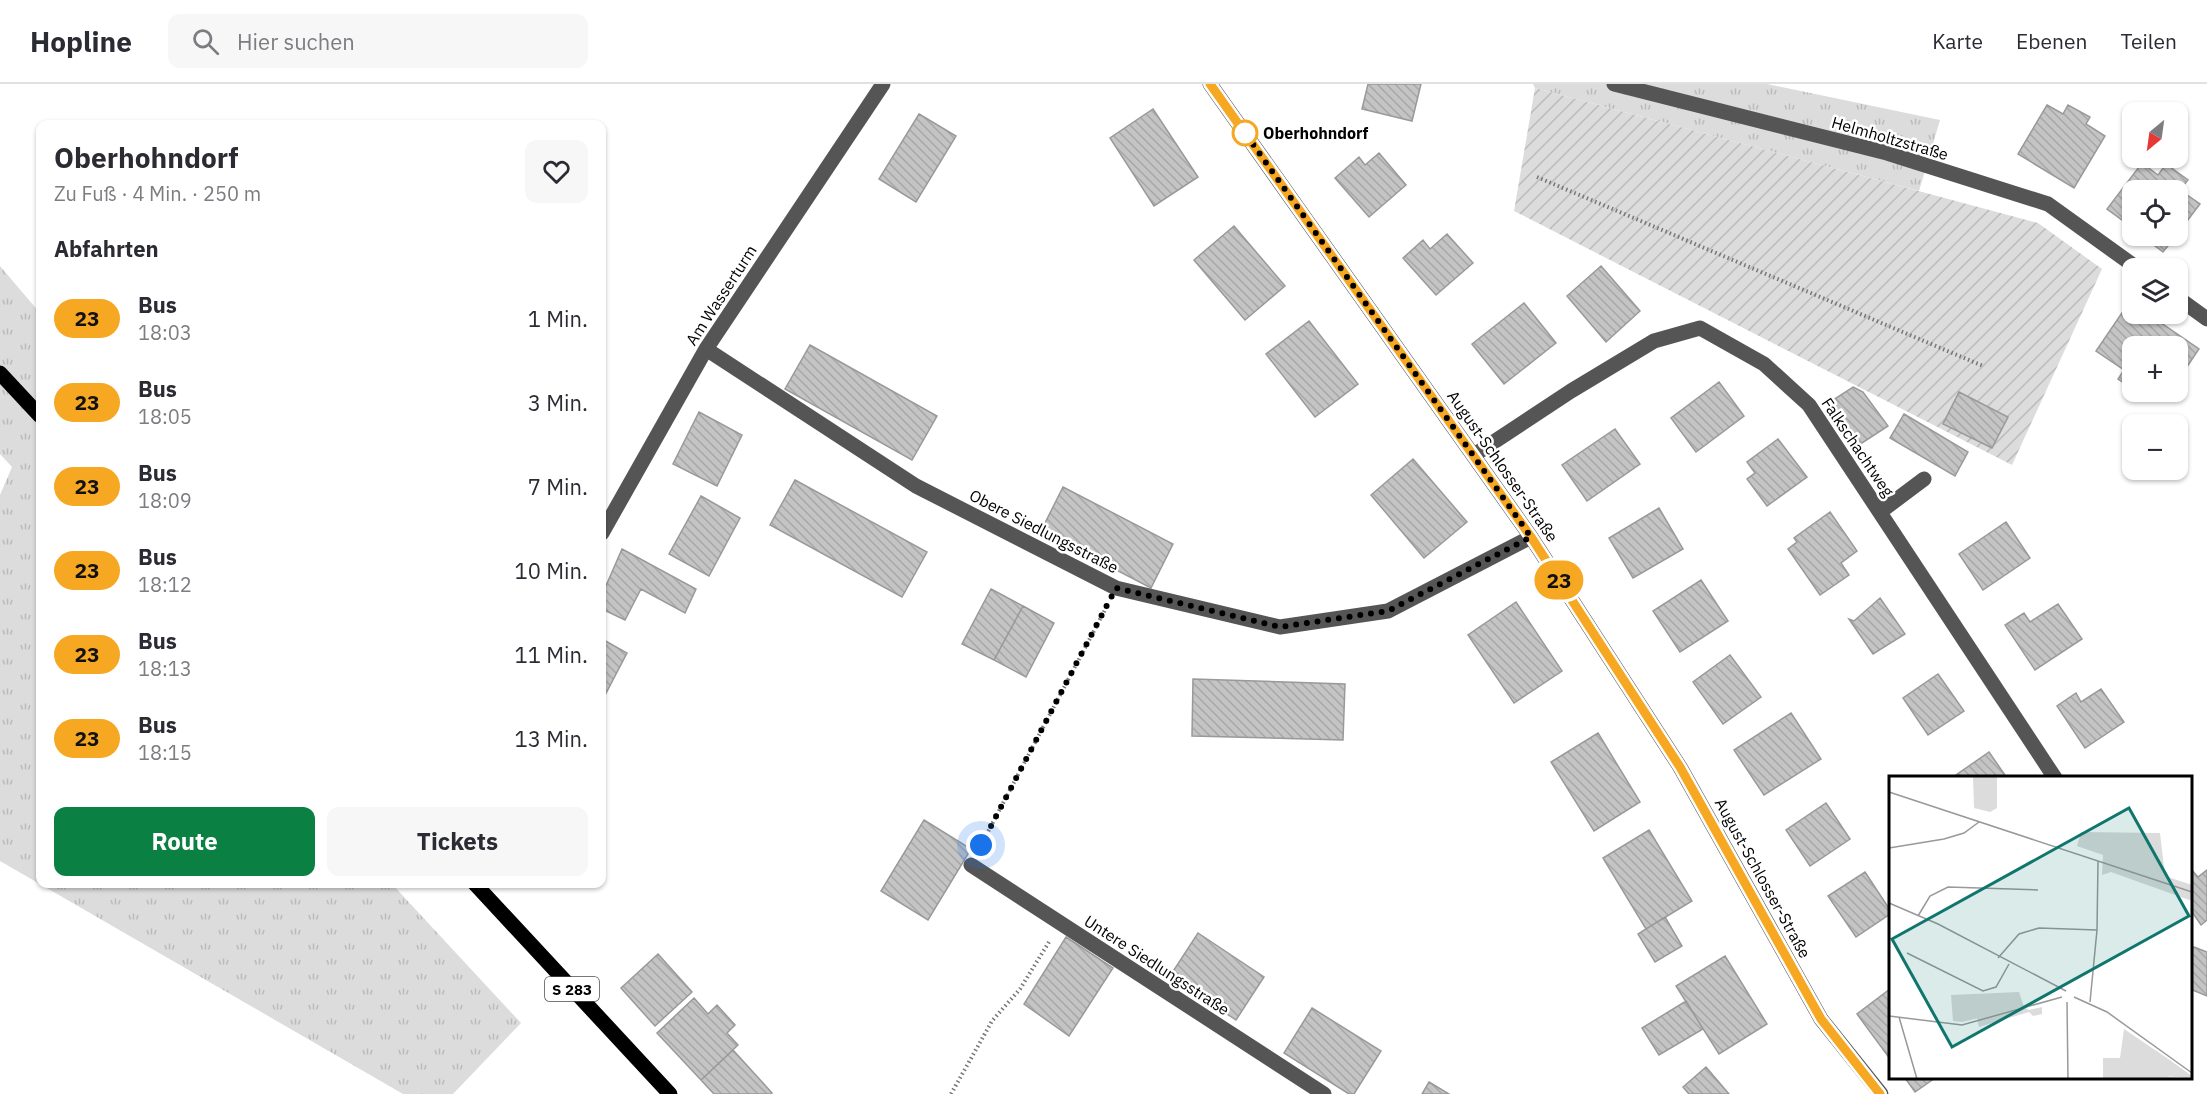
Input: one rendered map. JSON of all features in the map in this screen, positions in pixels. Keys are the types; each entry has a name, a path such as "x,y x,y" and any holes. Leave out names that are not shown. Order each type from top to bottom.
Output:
{"main road":[{"path":"0,373 36,412"},
{"name":"S 283","path":"479,888 670,1094"}],"street":[{"name":"Am Wasserturm","path":"606,526 706,349 883,84"},
{"name":"August-Schlosser-Straße","path":"1210,84 1531,537 1680,767 1821,1019 1881,1094"},
{"name":"Helmholtzstraße","path":"1614,84 1887,153 2048,204 2123,258"},
{"path":"2188,305 2207,319"},
{"name":"Falkschachtweg","path":"1474,455 1571,391 1654,341 1700,328 1764,364 1809,405 2054,776"},
{"name":"Obere Siedlungsstraße","path":"706,349 916,486 1116,588 1280,627 1388,611 1531,537"},
{"path":"1880,513 1924,479"},
{"name":"Untere Siedlungsstraße","path":"971,865 1324,1094"}],"path":[{"path":"1537,177 1983,366"},
{"path":"971,865 1116,588"},
{"path":"951,1094 992,1021 1020,989 1060,924"}],"green space":[{"path":"1533,84 1767,84 1940,120 1919,191 1535,88"},
{"path":"1535,88 2038,223 2102,269 2012,465 1514,211"},
{"path":"0,266 36,308 36,882 0,861 0,495 12,467 0,454"},
{"path":"47,888 396,888 521,1023 453,1094 403,1094"}],"building":[{"path":"1368,84 1421,84 1412,121 1362,109"},
{"path":"2047,105 2063,114 2068,105 2090,117 2086,124 2105,136 2074,188 2018,154"},
{"path":"1153,109 1198,177 1154,206 1110,138"},
{"path":"919,114 956,136 916,202 879,179"},
{"path":"1379,153 1406,185 1369,217 1335,178 1359,157 1365,165"},
{"path":"2138,168 2149,168 2158,175 2163,168 2172,168 2188,180 2129,180"},
{"path":"2122,189 2122,220 2107,209"},
{"path":"2188,196 2200,204 2188,220"},
{"path":"1234,226 1285,286 1245,320 1194,260"},
{"path":"1447,234 1473,263 1436,295 1403,258 1423,240 1430,249"},
{"path":"2155,246 2168,246 2163,252"},
{"path":"1601,266 1640,311 1606,342 1567,296"},
{"path":"1524,303 1556,343 1504,384 1472,344"},
{"path":"2122,313 2122,324 2163,324 2180,336 2122,336 2122,369 2096,351"},
{"path":"1309,321 1358,384 1315,417 1266,354"},
{"path":"2188,341 2199,349 2188,365"},
{"path":"810,345 937,416 912,460 785,389"},
{"path":"1719,382 1744,416 1696,452 1671,418"},
{"path":"1853,387 1863,392 1888,426 1859,445 1830,402"},
{"path":"1959,392 2008,417 1992,448 1943,424"},
{"path":"699,412 742,435 717,486 673,464"},
{"path":"1904,414 1968,452 1955,476 1890,438"},
{"path":"1615,429 1640,464 1587,501 1562,465"},
{"path":"1778,439 1807,477 1767,506 1747,479 1755,473 1747,462"},
{"path":"1413,459 1467,522 1424,558 1371,495"},
{"path":"795,480 927,552 902,597 770,525"},
{"path":"1063,487 1173,544 1151,588 1041,531"},
{"path":"701,496 740,518 709,576 669,554"},
{"path":"1659,508 1683,549 1633,578 1609,538"},
{"path":"1830,512 1857,551 1841,563 1849,575 1820,595 1788,549 1797,542 1794,538"},
{"path":"2006,522 2030,558 1983,590 1959,554"},
{"path":"622,549 696,589 685,613 641,589 625,620 606,611 606,586"},
{"path":"1701,580 1728,621 1680,652 1653,611"},
{"path":"991,589 1023,606 994,660 962,644"},
{"path":"1880,598 1905,634 1873,654 1849,619 1854,621"},
{"path":"1516,602 1562,671 1514,703 1468,635"},
{"path":"2058,604 2082,639 2035,670 2005,625 2024,613 2030,622"},
{"path":"1023,606 1054,623 1026,677 994,660"},
{"path":"606,641 627,653 606,693"},
{"path":"1730,655 1761,697 1723,724 1693,682"},
{"path":"1938,674 1964,711 1928,735 1903,698"},
{"path":"1193,679 1345,684 1343,740 1192,736"},
{"path":"2101,689 2124,722 2085,748 2057,706 2076,693 2081,702"},
{"path":"1791,713 1821,759 1764,795 1734,750"},
{"path":"1598,733 1640,802 1594,831 1551,762"},
{"path":"1989,752 2006,776 1957,776"},
{"path":"1826,803 1850,839 1810,866 1786,830"},
{"path":"924,820 971,849 928,920 881,891"},
{"path":"1649,830 1692,901 1646,929 1603,858"},
{"path":"2192,870 2198,877 2207,870 2207,920 2201,925 2192,912"},
{"path":"1865,872 1889,908 1889,915 1856,937 1828,896"},
{"path":"1665,917 1682,946 1655,962 1638,934"},
{"path":"1198,933 1264,977 1236,1020 1170,976"},
{"path":"1066,937 1113,968 1069,1036 1024,1004"},
{"path":"2194,947 2207,952 2207,996 2192,990"},
{"path":"658,954 692,992 655,1026 621,988"},
{"path":"1725,956 1767,1024 1719,1054 1676,986"},
{"path":"1889,990 1889,1058 1857,1014"},
{"path":"694,998 708,1014 717,1005 735,1025 727,1033 738,1045 701,1080 657,1033"},
{"path":"1686,1001 1703,1029 1659,1055 1642,1028"},
{"path":"1312,1008 1381,1051 1354,1094 1349,1094 1284,1053"},
{"path":"733,1050 771,1094 714,1094 701,1080"},
{"path":"1706,1067 1729,1094 1689,1094 1683,1087"},
{"path":"1906,1079 1934,1079 1915,1092"},
{"path":"1429,1082 1449,1094 1422,1094"}],"bus line":[{"name":"23","path":"1210,84 1531,537 1680,767 1821,1019 1880,1094"}],"place":[{"name":"Oberhohndorf","path":"1245,133"}],"route":[{"path":"981,845 1116,588 1280,627 1388,611 1531,537 1245,133"}]}
